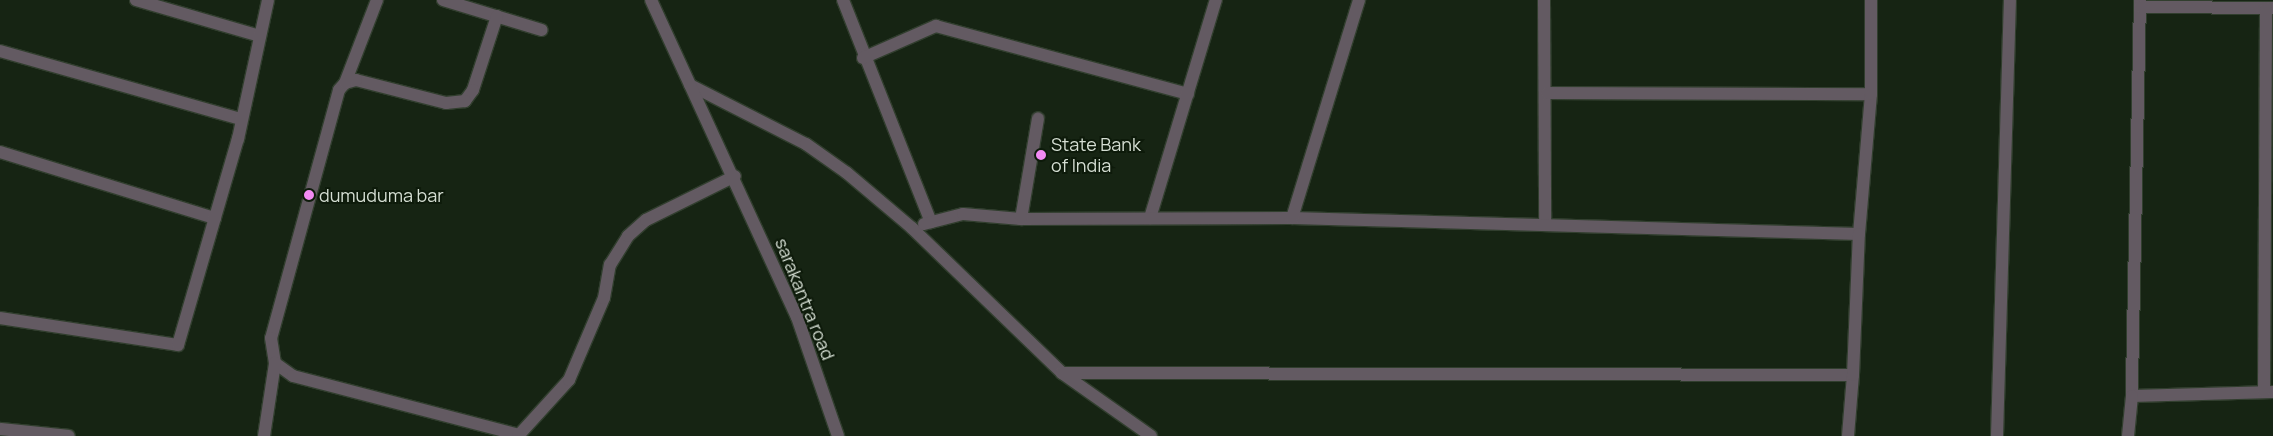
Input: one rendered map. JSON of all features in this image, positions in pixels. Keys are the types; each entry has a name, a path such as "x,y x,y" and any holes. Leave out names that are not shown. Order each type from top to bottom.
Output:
{"street":[{"path":"136,0 152,2 260,36"},
{"path":"0,318 178,345 242,119 268,0"},
{"path":"264,436 276,363 271,338 339,90 345,83 377,0"},
{"path":"443,0 542,30"},
{"name":"sarakantra road","path":"651,0 735,176 797,318 838,436"},
{"path":"843,0 863,58 930,222"},
{"path":"1150,218 1216,0"},
{"path":"1292,218 1359,0"},
{"path":"1544,0 1547,93 1545,225"},
{"path":"1848,436 1853,375 1859,234 1871,94 1871,0"},
{"path":"1997,436 2010,0"},
{"path":"2128,436 2132,396 2140,4 2269,8 2269,392 2132,396"},
{"path":"345,83 356,80 446,103 465,100 473,90 496,16"},
{"path":"863,58 936,26 1188,94"},
{"path":"0,51 242,119"},
{"path":"690,84 806,144 912,228 1062,373 1151,436"},
{"path":"1547,93 1871,94"},
{"path":"1022,219 1038,118"},
{"path":"0,152 215,218"},
{"path":"276,363 293,376 519,435 569,380 604,298 610,265 628,236 646,220 735,176"},
{"path":"912,228 963,214 1022,219 1292,218 1859,234"},
{"path":"1062,373 1853,375"},
{"path":"0,430 69,436"}],"place":[{"name":"State Bank of India","path":"1041,155"},
{"name":"dumuduma bar","path":"309,195"}]}
